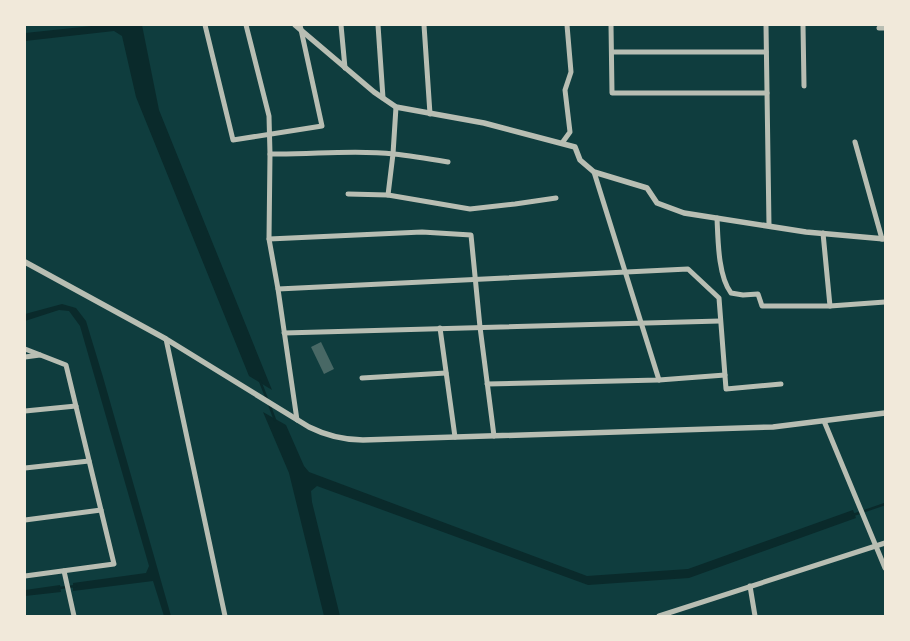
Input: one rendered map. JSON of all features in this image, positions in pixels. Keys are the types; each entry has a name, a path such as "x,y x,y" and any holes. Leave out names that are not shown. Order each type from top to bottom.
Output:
{"street":[{"path":"204,25 232,140 322,126 298,26"},
{"path":"246,25 269,116 269,240 297,420"},
{"path":"341,25 345,68"},
{"path":"378,25 383,98"},
{"path":"424,25 430,114"},
{"path":"562,143 570,132 565,90 571,72 567,25"},
{"path":"612,25 612,93 767,93"},
{"path":"766,25 768,226"},
{"path":"804,25 804,86"},
{"path":"298,26 345,68 396,107 484,123 576,147 580,160 594,172 647,188 657,203 684,213 768,226 884,239 855,142"},
{"path":"612,52 766,52"},
{"path":"388,195 396,107"},
{"path":"270,154 321,152 393,154 448,162"},
{"path":"594,172 659,380"},
{"path":"348,194 388,195 470,209 556,198"},
{"path":"718,218 718,238 725,285 731,293 743,295 758,294 762,306 830,306 885,302"},
{"path":"269,240 422,232 471,235 480,327 494,436"},
{"path":"823,233 830,306"},
{"path":"25,262 166,339 297,420 324,434 352,440 773,427 885,413"},
{"path":"278,289 688,269 718,298 726,389 781,384"},
{"path":"284,333 720,321"},
{"path":"440,328 454,437"},
{"path":"166,339 225,616"},
{"path":"25,349 66,365 114,564 25,576"},
{"path":"25,357 41,355"},
{"path":"362,378 446,373"},
{"path":"487,384 659,380 724,375"},
{"path":"25,411 76,406"},
{"path":"824,421 885,568"},
{"path":"25,468 89,460"},
{"path":"25,520 101,510"},
{"path":"659,616 885,543"},
{"path":"64,571 74,616"},
{"path":"750,586 755,616"}],"water":[{"path":"101,25 142,25 159,110 272,390 249,376 136,97 122,36 114,31 25,41 25,33"},
{"path":"62,304 76,308 86,321 171,616 164,616 153,581 73,591 73,583 146,573 149,566 80,326 69,311 59,310 25,321 25,314"},
{"path":"263,412 286,425 304,466 309,472 587,576 688,569 853,510 856,518 689,578 588,585 317,486 311,491 312,502 340,616 324,616 289,473"},
{"path":"60,585 61,592 25,596 25,590"}],"building":[{"path":"321,342 334,369 324,374 311,347"}],"waterway":[{"path":"260,381 267,399"},
{"path":"269,404 275,420"},
{"path":"853,515 885,504"},
{"path":"59,588 76,586"}]}
